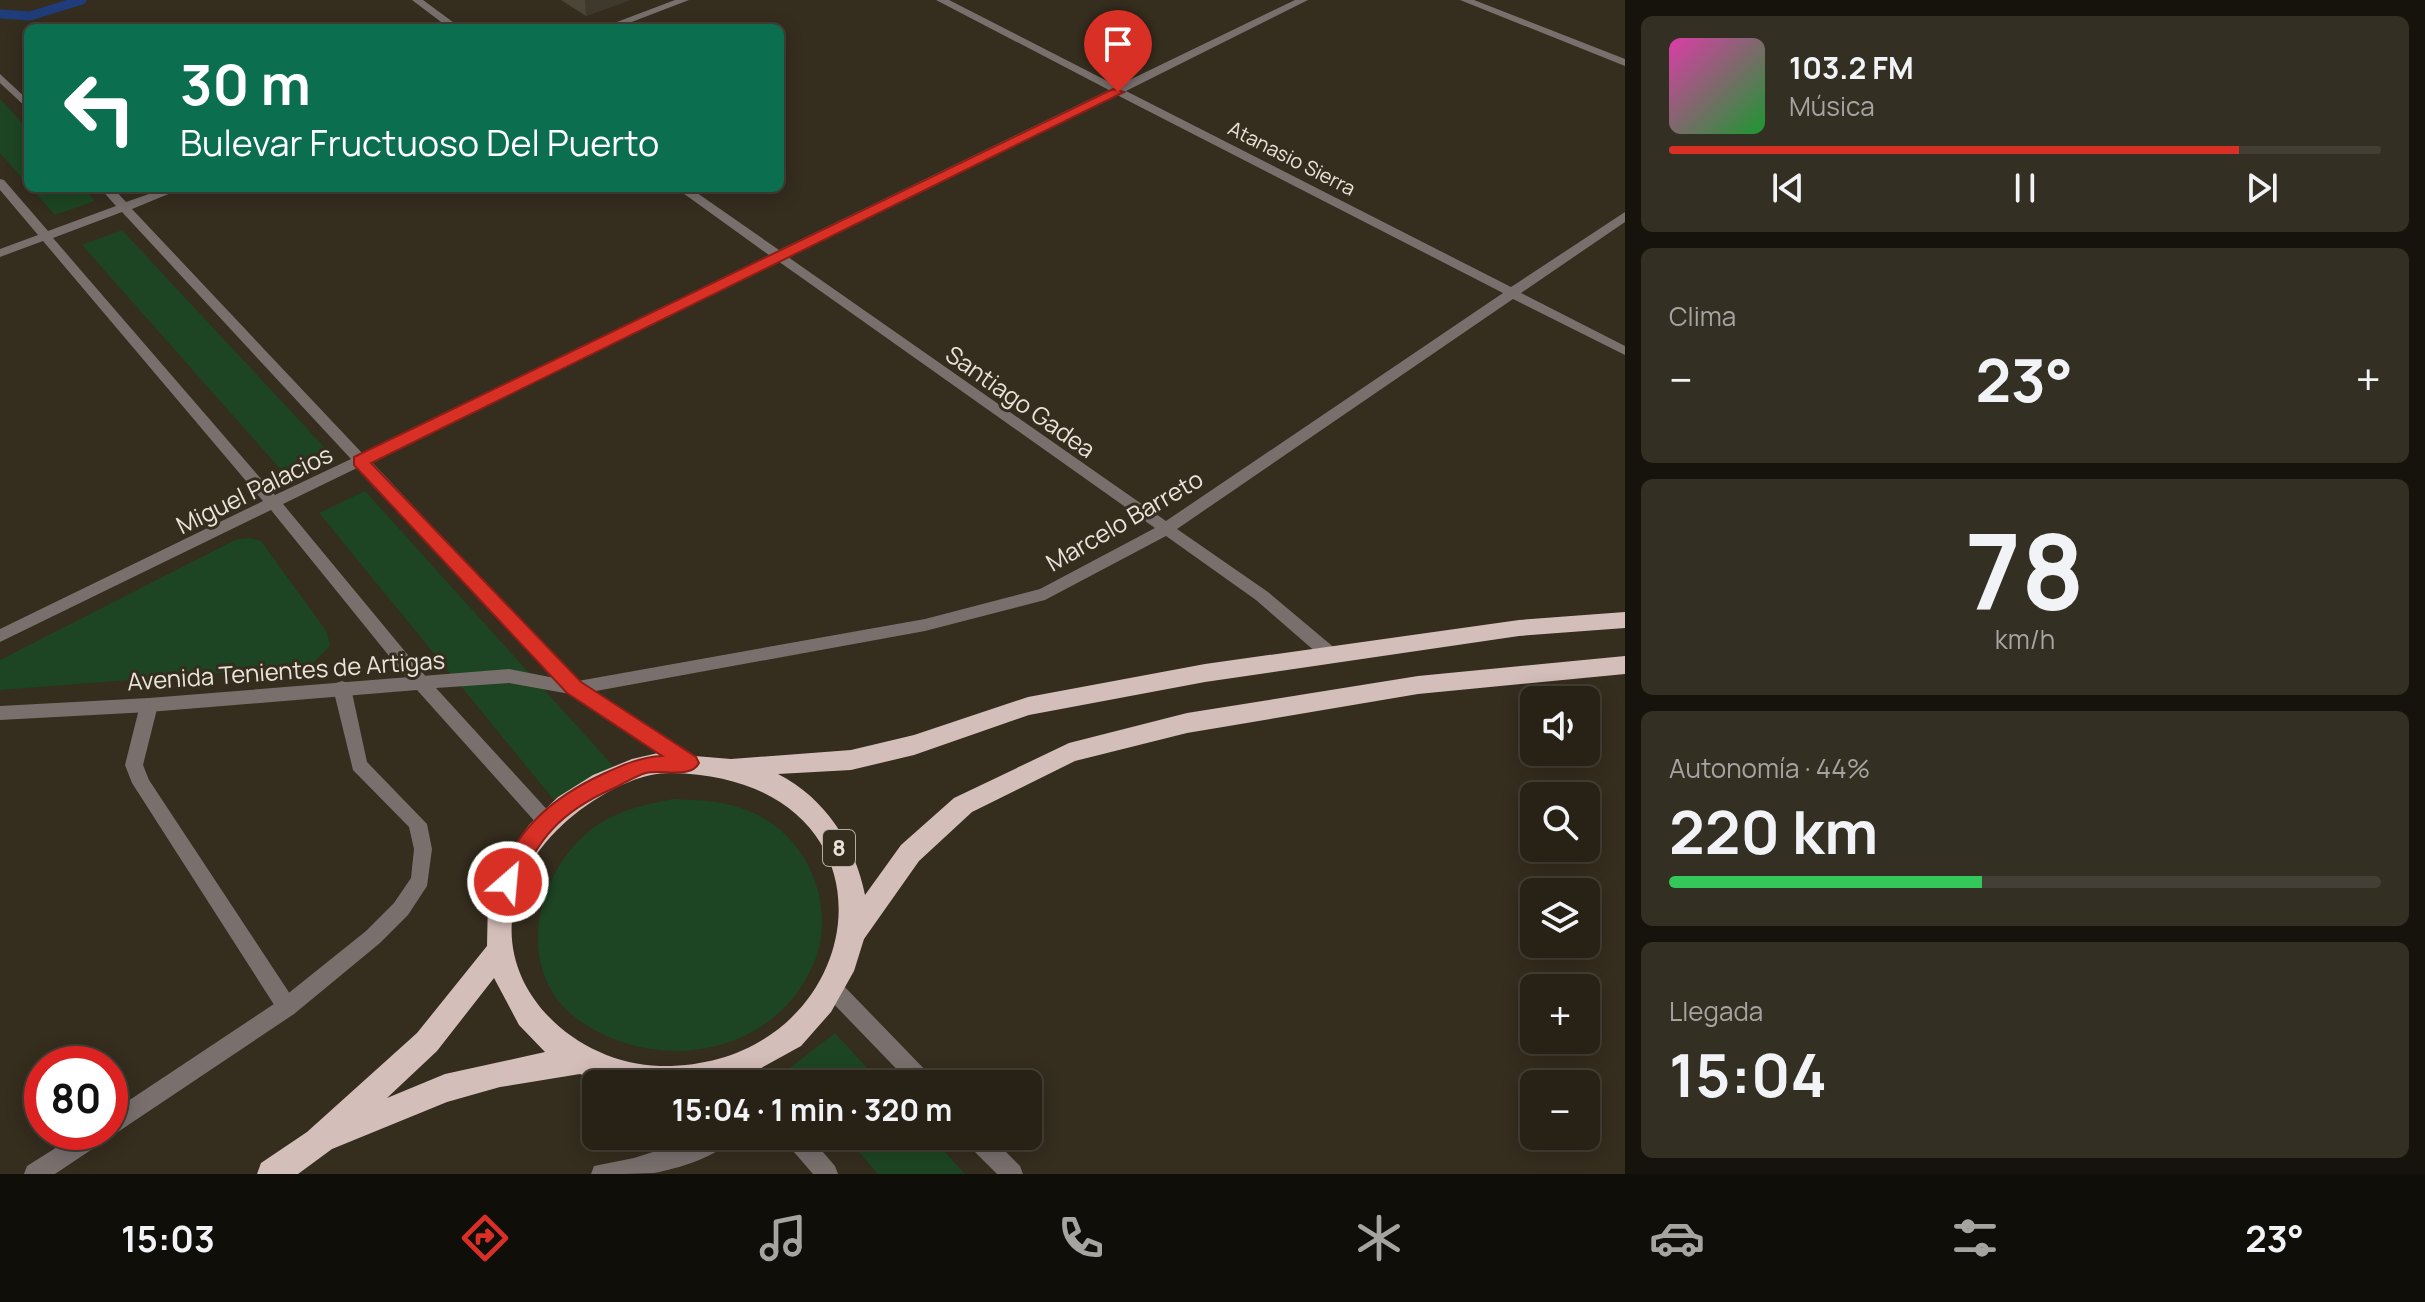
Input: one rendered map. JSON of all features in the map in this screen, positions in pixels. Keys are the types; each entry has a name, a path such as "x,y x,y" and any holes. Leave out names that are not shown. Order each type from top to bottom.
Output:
{"highway":[{"name":"8","path":"610,1070 581,1060 541,1032 513,995 498,952 500,905 516,859 545,820 575,796 610,778 644,765 689,763 730,768 851,760 914,745 1028,706 1205,673 1519,628 1625,620"},
{"name":"8","path":"853,932 910,853 963,805 1069,753 1187,723 1418,685 1625,665"},
{"name":"8","path":"730,768 773,784 810,809 837,844 853,886 853,932 846,961 833,989 793,1035 750,1070"},
{"name":"8","path":"272,1174 318,1142 427,1042 498,952"},
{"name":"8","path":"318,1142 445,1088 500,1073 581,1060"}],"street":[{"path":"417,0 450,24"},
{"path":"617,24 684,0"},
{"name":"Atanasio Sierra","path":"941,0 1625,351"},
{"name":"Miguel Palacios","path":"0,636 275,505 1303,0"},
{"path":"1465,0 1625,63"},
{"path":"0,77 24,102"},
{"path":"0,183 275,505 421,683 545,820"},
{"path":"110,192 574,688 689,763"},
{"path":"0,253 167,192"},
{"name":"Santiago Gadea","path":"688,192 1262,596 1331,655"},
{"name":"Marcelo Barreto","path":"574,688 925,625 1045,594 1164,530 1625,216"},
{"name":"Avenida Tenientes de Artigas","path":"0,713 149,705 509,676 574,688"},
{"path":"128,1114 287,1007 373,937 401,909 420,880 423,849 418,824 359,765 342,688"},
{"path":"149,705 134,765 141,783 287,1007"},
{"path":"833,989 911,1070"},
{"path":"35,1174 72,1150"},
{"path":"602,1174 647,1165 693,1150"},
{"path":"807,1150 827,1174"},
{"path":"989,1150 1012,1174"}],"green space":[{"path":"0,99 24,125 24,180 0,153"},
{"path":"35,192 87,192 95,201 55,215"},
{"path":"122,230 326,449 282,471 82,245"},
{"path":"365,491 613,766 554,800 319,513"},
{"path":"237,539 261,541 327,632 330,646 310,666 0,690 0,660"},
{"path":"673,799 736,806 777,827 794,844 807,864 817,886 821,909 821,933 816,956 806,979 786,1006 762,1026 734,1040 705,1049 674,1051 642,1047 612,1038 583,1023 561,1004 546,980 539,955 538,928 544,901 554,875 570,851 598,824 640,806"},
{"path":"835,1033 869,1070 787,1070"},
{"path":"857,1150 943,1150 965,1174 878,1174"}],"waterway":[{"path":"0,14 30,16 82,0"}],"route":[{"path":"508,882 516,859 545,820 575,796 644,765 689,763 574,688 360,461 1118,92"}]}
